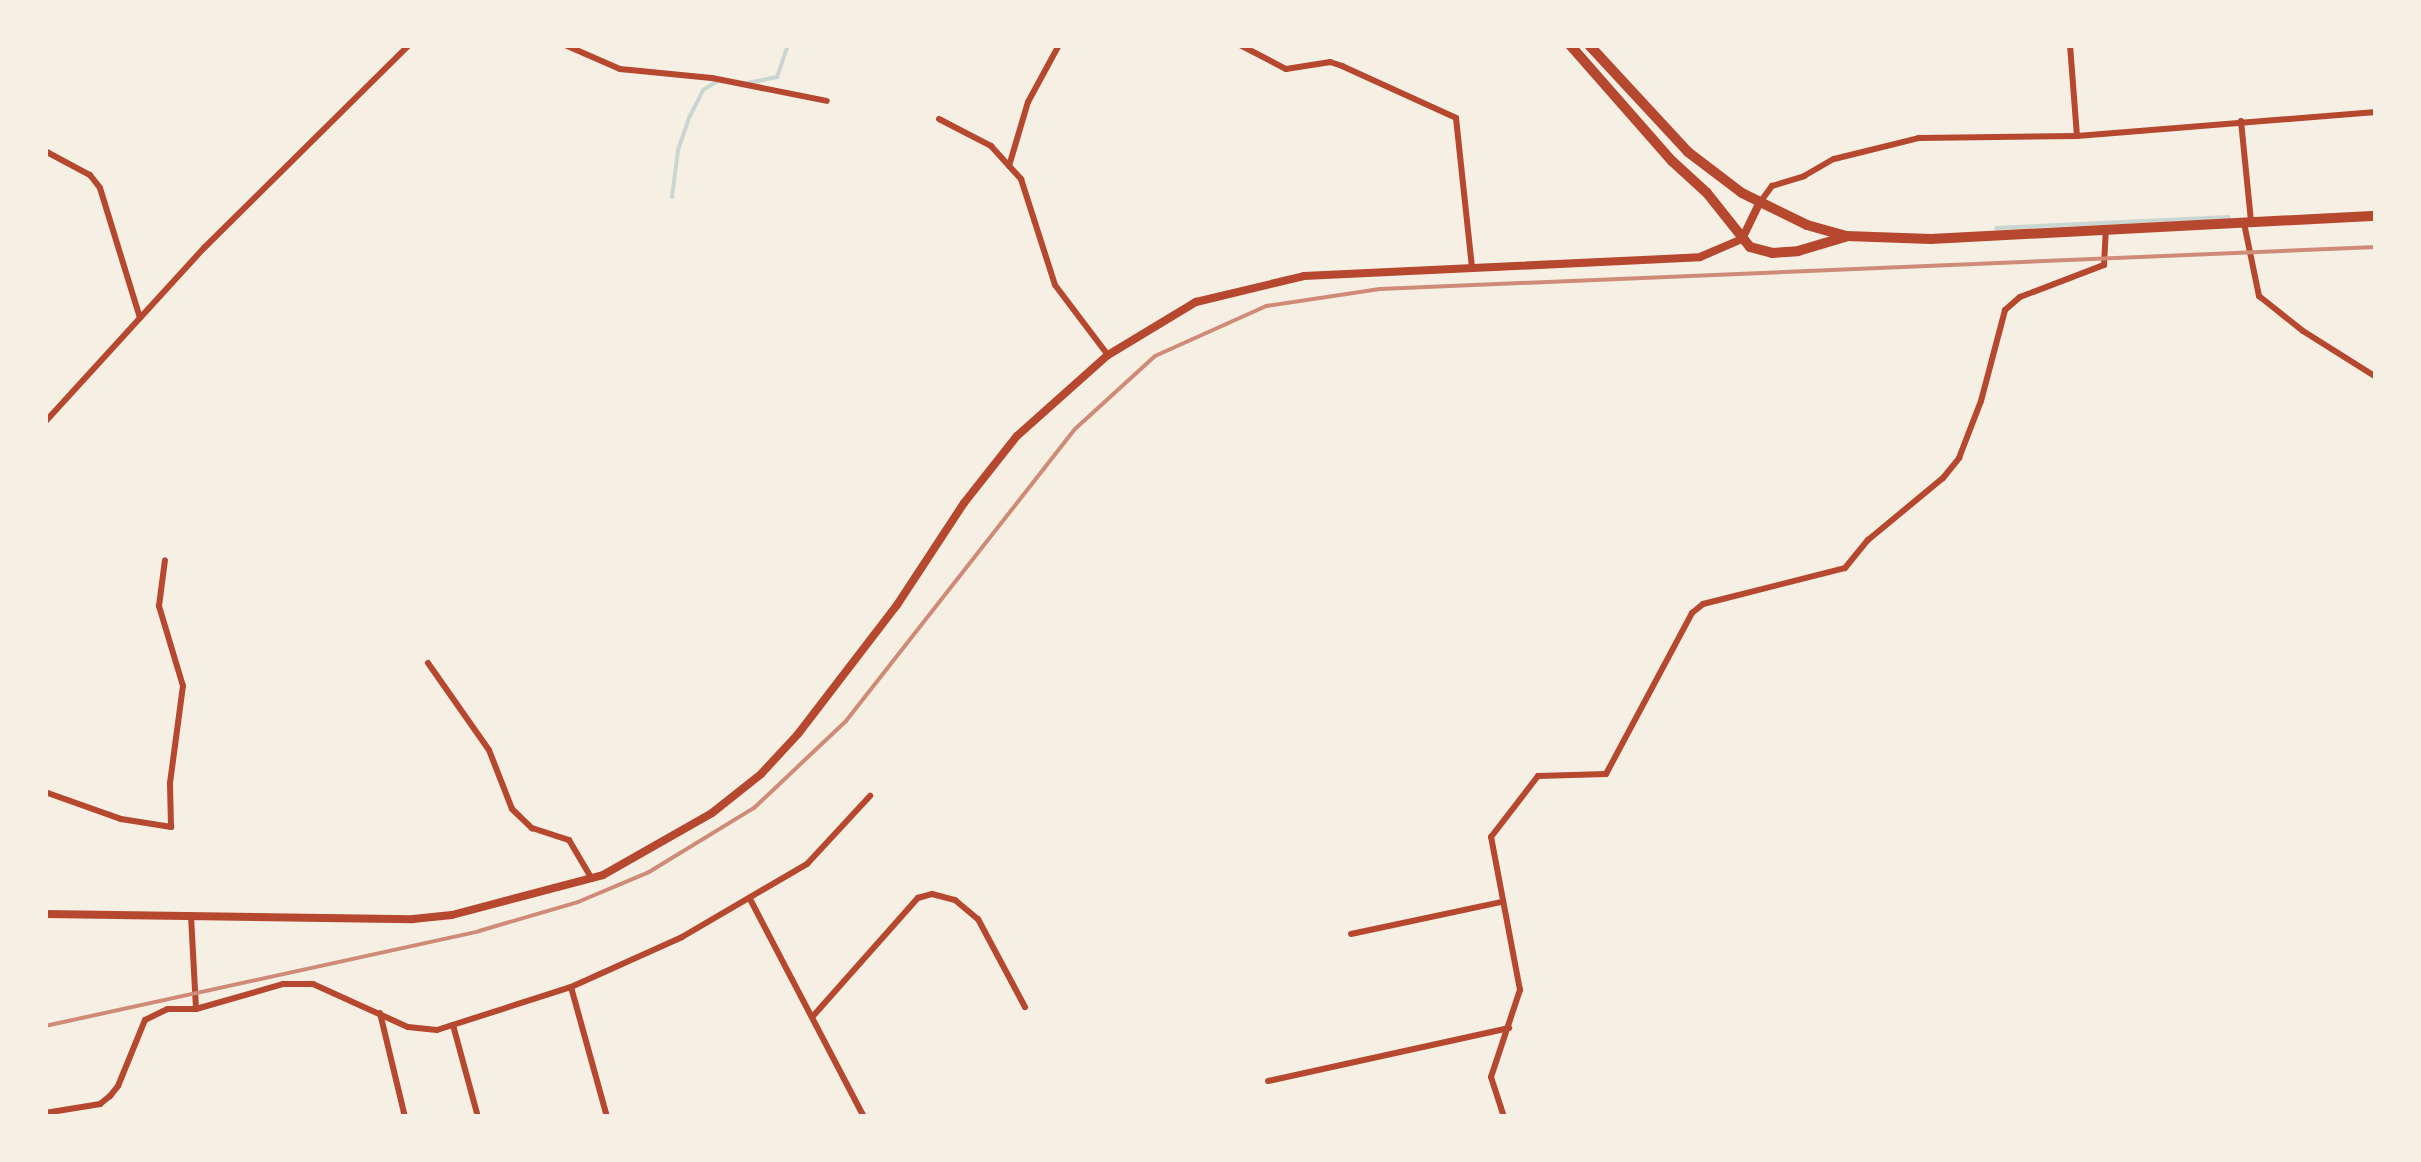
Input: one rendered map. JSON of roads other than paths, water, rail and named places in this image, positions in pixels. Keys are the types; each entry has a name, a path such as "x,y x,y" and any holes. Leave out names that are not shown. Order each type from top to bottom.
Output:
{"main road":[{"path":"1570,45 1672,160 1707,192 1742,239 1759,252 1772,253 1846,236 1931,239 2376,216"},
{"path":"1588,45 1688,152 1760,202 1846,236"},
{"path":"1638,120 1648,112"}],"street":[{"path":"45,422 204,248 409,45"},
{"path":"564,45 620,68 712,78 828,101"},
{"path":"1010,166 1028,102 1059,45"},
{"path":"1240,45 1286,69 1330,62 1342,66 1456,118 1472,268"},
{"path":"2070,45 2077,136"},
{"path":"45,914 433,917 592,879 712,813 761,774 798,734 897,605 999,456 1108,355 1196,302 1278,280 1700,257 1742,239 1772,186 1804,176 1834,159 1919,138 2077,136 2376,112"},
{"path":"939,119 991,146 1010,166 1027,190 1056,284 1108,355"},
{"path":"2241,121 2247,222 2259,296 2312,337 2376,377"},
{"path":"45,151 90,175 100,188 140,319"},
{"path":"1504,1117 1491,1077 1511,1028 1520,983 1500,902 1492,837 1538,776 1606,774 1686,622 1703,604 1845,568 1896,515 1944,478 1959,458 1981,401 2005,310 2020,297 2104,265 2106,230"},
{"path":"45,792 121,818 170,827 171,774 183,686 159,606 165,560"},
{"path":"428,663 489,750 512,809 532,828 569,840 592,879"},
{"path":"45,1112 62,1115 100,1104 118,1086 145,1020 168,1009 196,1009 291,983 328,987 418,1030 453,1025 571,987 666,945 820,855 870,796"},
{"path":"814,1016 918,898 932,894 955,900 978,919 1025,1006"},
{"path":"750,899 864,1117"},
{"path":"1352,934 1500,902"},
{"path":"191,916 196,1009"},
{"path":"571,987 607,1117"},
{"path":"380,1013 406,1117"},
{"path":"453,1025 478,1117"},
{"path":"1268,1080 1511,1028"}],"waterway":[{"path":"747,83 777,77 788,45"},
{"path":"672,197 678,150 690,116 703,90 718,81"},
{"path":"1996,228 2229,217"}],"railway":[{"path":"45,1026 479,931 578,902 649,872 754,808 846,721 1075,429 1155,356 1266,306 1380,289 2376,247"}]}
